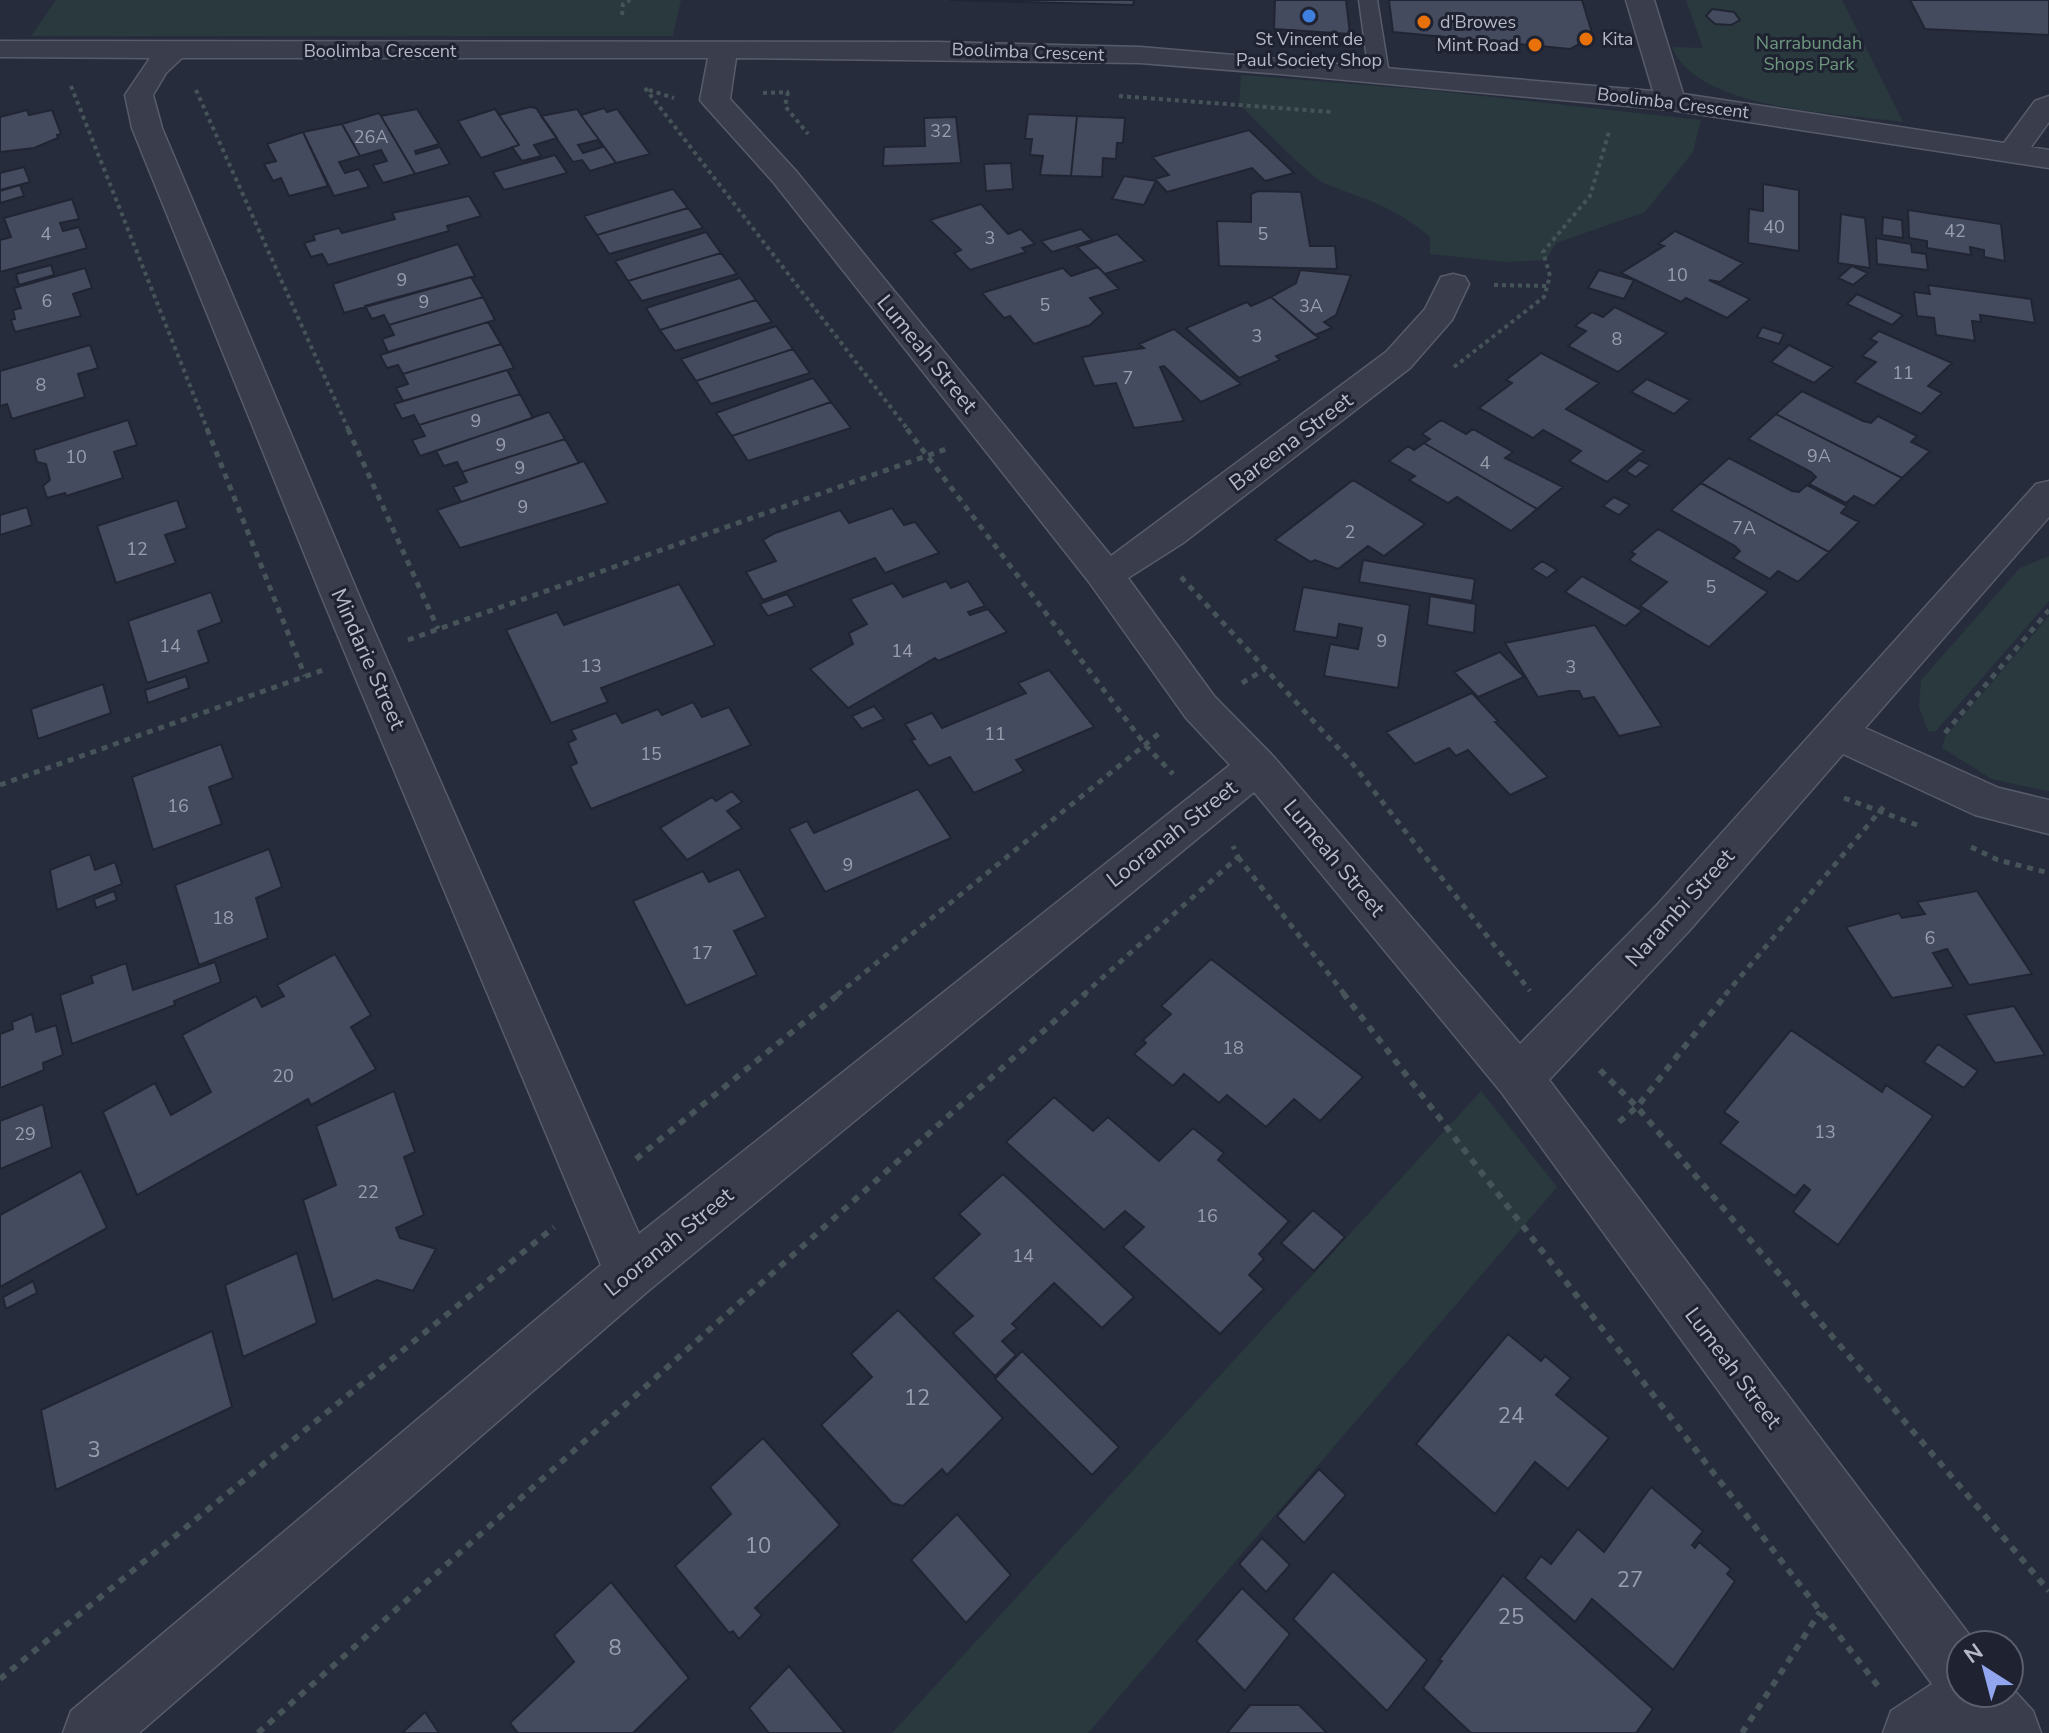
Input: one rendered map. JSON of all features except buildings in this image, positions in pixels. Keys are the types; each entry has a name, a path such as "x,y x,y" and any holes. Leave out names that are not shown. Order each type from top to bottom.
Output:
{"street":[{"path":"1640,0 1671,101"},
{"name":"Boolimba Crescent","path":"0,49 937,50 1140,55 1671,101 2049,159"},
{"name":"Mindarie Street","path":"174,50 154,69 139,95 147,128 630,1273"},
{"path":"715,100 717,76 724,52"},
{"name":"Lumeah Street","path":"715,100 785,177 1103,572 1200,707 1258,767 1519,1078 1576,1159 1945,1652"},
{"path":"2012,152 2034,126 2042,108 2049,105"},
{"name":"Bareena Street","path":"1103,572 1124,566 1170,534 1398,360 1440,313 1453,284"},
{"name":"Narambi Street","path":"1519,1078 1673,918 2047,500"},
{"path":"1837,733 1990,803 2049,817"},
{"name":"Looranah Street","path":"93,1733 630,1273 1202,808 1258,767"},
{"path":"1914,1732 1949,1709"},
{"path":"1989,1709 2011,1733"}],"lane":[{"path":"1368,0 1379,74"}],"path":[{"path":"630,0 623,4 618,51 646,89 1146,746 1230,841 1238,857 1914,1732"},
{"path":"63,50 72,88 305,676"},
{"path":"630,89 646,89 685,101 802,91"},
{"path":"209,90 193,90 438,629"},
{"path":"1112,96 1341,113"},
{"path":"1449,371 1544,297 1550,276 1543,252 1553,236 1566,226 1590,196 1608,140 1616,96"},
{"path":"1453,284 1547,286"},
{"path":"0,785 929,457 990,432"},
{"path":"1192,566 1180,576 1352,763 1563,1034 1637,1107 2049,1591"},
{"path":"1576,1159 1637,1107 1775,932 2049,610"},
{"path":"0,1679 1165,728 1265,669"},
{"path":"258,1733 1238,857"},
{"path":"1742,1733 1820,1612"}],"green space":[{"path":"56,0 681,0 673,36 31,36"},
{"name":"Narrabundah Shops Park","path":"1686,0 1842,0 1903,122 1774,105 1710,84 1687,68 1672,47 1703,48"},
{"path":"1241,75 1428,90 1701,120 1693,152 1645,212 1556,243 1546,260 1506,262 1430,254 1430,237 1417,226 1380,205 1318,179 1239,104"},
{"path":"2049,556 2049,601 1935,732 1928,731 1919,707 1921,680 2020,568"},
{"path":"2049,616 2047,791 1992,779 1942,748 1945,737"},
{"path":"1481,1091 1557,1187 1088,1733 892,1733"}],"place":[{"name":"St Vincent de Paul Society Shop","path":"1309,16"},
{"name":"d'Browes","path":"1424,22"},
{"name":"Kita","path":"1586,39"},
{"name":"Mint Road","path":"1535,45"}]}
